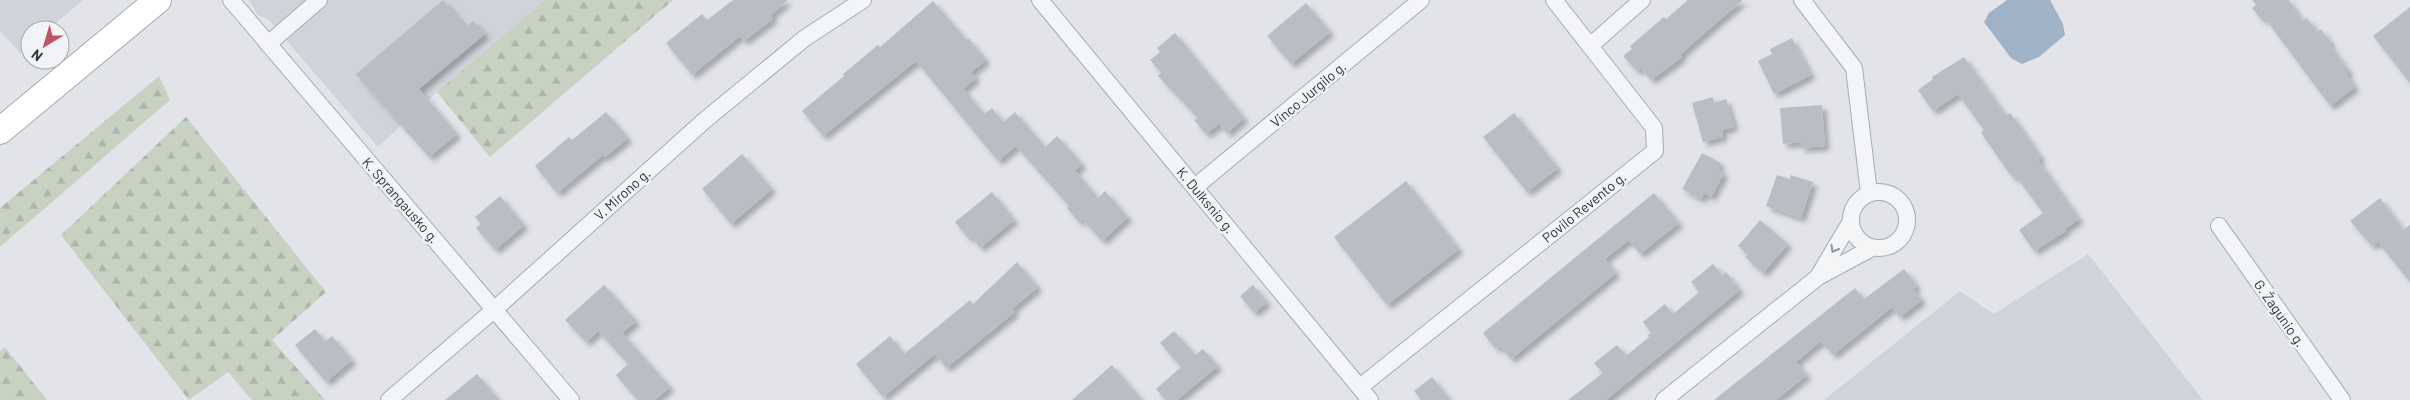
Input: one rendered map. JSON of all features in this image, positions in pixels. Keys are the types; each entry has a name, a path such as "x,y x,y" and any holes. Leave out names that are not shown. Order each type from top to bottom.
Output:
{"main road":[{"path":"0,132 158,0"}],"street":[{"name":"K. Sprangausko g.","path":"231,0 571,400"},
{"path":"268,44 319,0"},
{"name":"V. Mirono g.","path":"389,400 495,309 704,120 805,38 864,0"},
{"name":"K. Dulksnio g.","path":"1040,0 1370,400"},
{"name":"Vinco Jurgilo g.","path":"1195,187 1421,0"},
{"path":"1554,0 1590,46 1642,0"},
{"path":"1802,0 1854,68 1869,193"},
{"name":"Povilo Revento g.","path":"1360,387 1655,151 1654,128 1590,46"},
{"path":"1818,277 1851,221 1855,204 1869,193 1887,192 1895,196 1906,210 1908,219 1907,228 1897,242 1881,249 1872,248 1857,238 1851,221"},
{"name":"G. Žagunio g.","path":"2219,226 2342,400"},
{"path":"1664,400 1818,277 1872,248"}],"shaded area":[{"path":"0,0 83,0 60,20 20,20 20,53 0,31"},
{"path":"249,0 545,0 437,92 378,147 269,20 258,15"},
{"path":"2088,254 2203,400 1824,400 1960,291 1994,314"}],"green space":[{"path":"545,0 673,0 490,157 437,92"},
{"path":"159,76 170,100 0,247 0,208"},
{"path":"186,117 326,292 272,340 325,400 252,400 228,372 189,400 61,235"},
{"path":"5,347 47,400 0,400 0,351"}],"water":[{"path":"2007,0 2050,0 2063,24 2065,35 2039,57 2022,64 2011,58 1984,22 1989,13"}],"building":[{"path":"443,0 466,27 473,21 485,34 419,89 457,134 429,157 356,74"},
{"path":"733,0 788,0 771,15 773,19 744,41 740,36 692,75 666,43 702,14 707,20"},
{"path":"1688,0 1743,0 1680,55 1682,57 1651,80 1641,68 1637,71 1623,56 1632,49 1630,46 1664,17 1666,19"},
{"path":"2252,0 2289,0 2302,21 2307,18 2317,32 2321,29 2331,43 2329,44 2349,71 2346,74 2355,87 2330,106 2265,18 2262,20 2252,8 2256,5"},
{"path":"933,1 966,40 968,38 986,60 971,72 976,78 963,89 984,114 992,108 1003,122 1015,112 1045,147 1057,136 1082,164 1075,171 1098,198 1105,191 1128,217 1102,241 1082,219 1079,222 1067,208 1069,206 1016,146 998,161 916,61 823,136 802,111 844,76 843,74 878,45 880,47"},
{"path":"1306,3 1330,32 1291,64 1267,36"},
{"path":"2410,7 2410,83 2373,36"},
{"path":"1175,33 1244,118 1227,133 1219,124 1206,134 1194,120 1198,118 1158,76 1161,73 1150,60 1160,52 1157,48"},
{"path":"1792,38 1811,75 1774,94 1758,61 1772,54 1770,49"},
{"path":"1964,57 2006,116 2010,113 2041,157 2038,160 2079,219 2065,229 2066,231 2034,251 2019,230 2043,213 2016,176 2013,178 1981,133 1984,130 1958,94 1933,111 1918,90 1933,79 1932,77"},
{"path":"1713,97 1714,103 1726,99 1734,127 1722,130 1723,137 1703,142 1692,103"},
{"path":"1822,105 1825,146 1800,148 1802,142 1783,144 1780,108"},
{"path":"606,112 628,138 605,157 603,155 557,193 535,166 569,137 572,140"},
{"path":"1514,113 1558,168 1527,192 1483,137"},
{"path":"1702,153 1721,163 1718,169 1724,173 1711,197 1705,193 1701,199 1682,189"},
{"path":"742,154 772,189 731,224 702,189"},
{"path":"1777,175 1790,179 1791,175 1813,182 1801,218 1766,206"},
{"path":"1406,181 1459,249 1387,305 1334,237"},
{"path":"992,192 1014,220 980,248 971,236 968,238 955,222"},
{"path":"1654,193 1679,223 1640,254 1629,240 1605,259 1616,273 1511,359 1500,346 1496,349 1483,333"},
{"path":"500,196 524,225 495,250 476,228 481,224 475,217"},
{"path":"2380,198 2403,230 2410,225 2410,282 2378,242 2372,246 2350,221"},
{"path":"1760,220 1788,244 1763,273 1745,257 1748,255 1738,246"},
{"path":"1017,262 1038,287 1012,309 1015,312 946,368 935,354 883,397 856,364 890,336 904,354 970,300 973,304"},
{"path":"1713,264 1722,275 1726,272 1740,290 1606,400 1568,400 1603,373 1594,363 1617,345 1626,356 1649,337 1648,335 1651,333 1643,322 1665,304 1673,314 1699,292 1691,282"},
{"path":"1904,269 1917,286 1913,289 1922,300 1900,317 1892,307 1833,355 1821,341 1796,362 1807,375 1776,400 1714,400 1855,288 1864,299"},
{"path":"604,285 636,321 622,333 670,387 655,400 637,400 616,375 628,364 598,331 586,342 565,320"},
{"path":"1253,285 1267,302 1254,313 1240,296"},
{"path":"315,329 325,341 332,336 352,360 326,382 295,345"},
{"path":"1174,331 1195,355 1203,349 1218,366 1177,400 1165,400 1156,389 1181,367 1160,343"},
{"path":"1112,365 1142,400 1072,400"},
{"path":"477,374 499,400 445,400"},
{"path":"1432,377 1450,400 1421,400 1414,391"}]}
